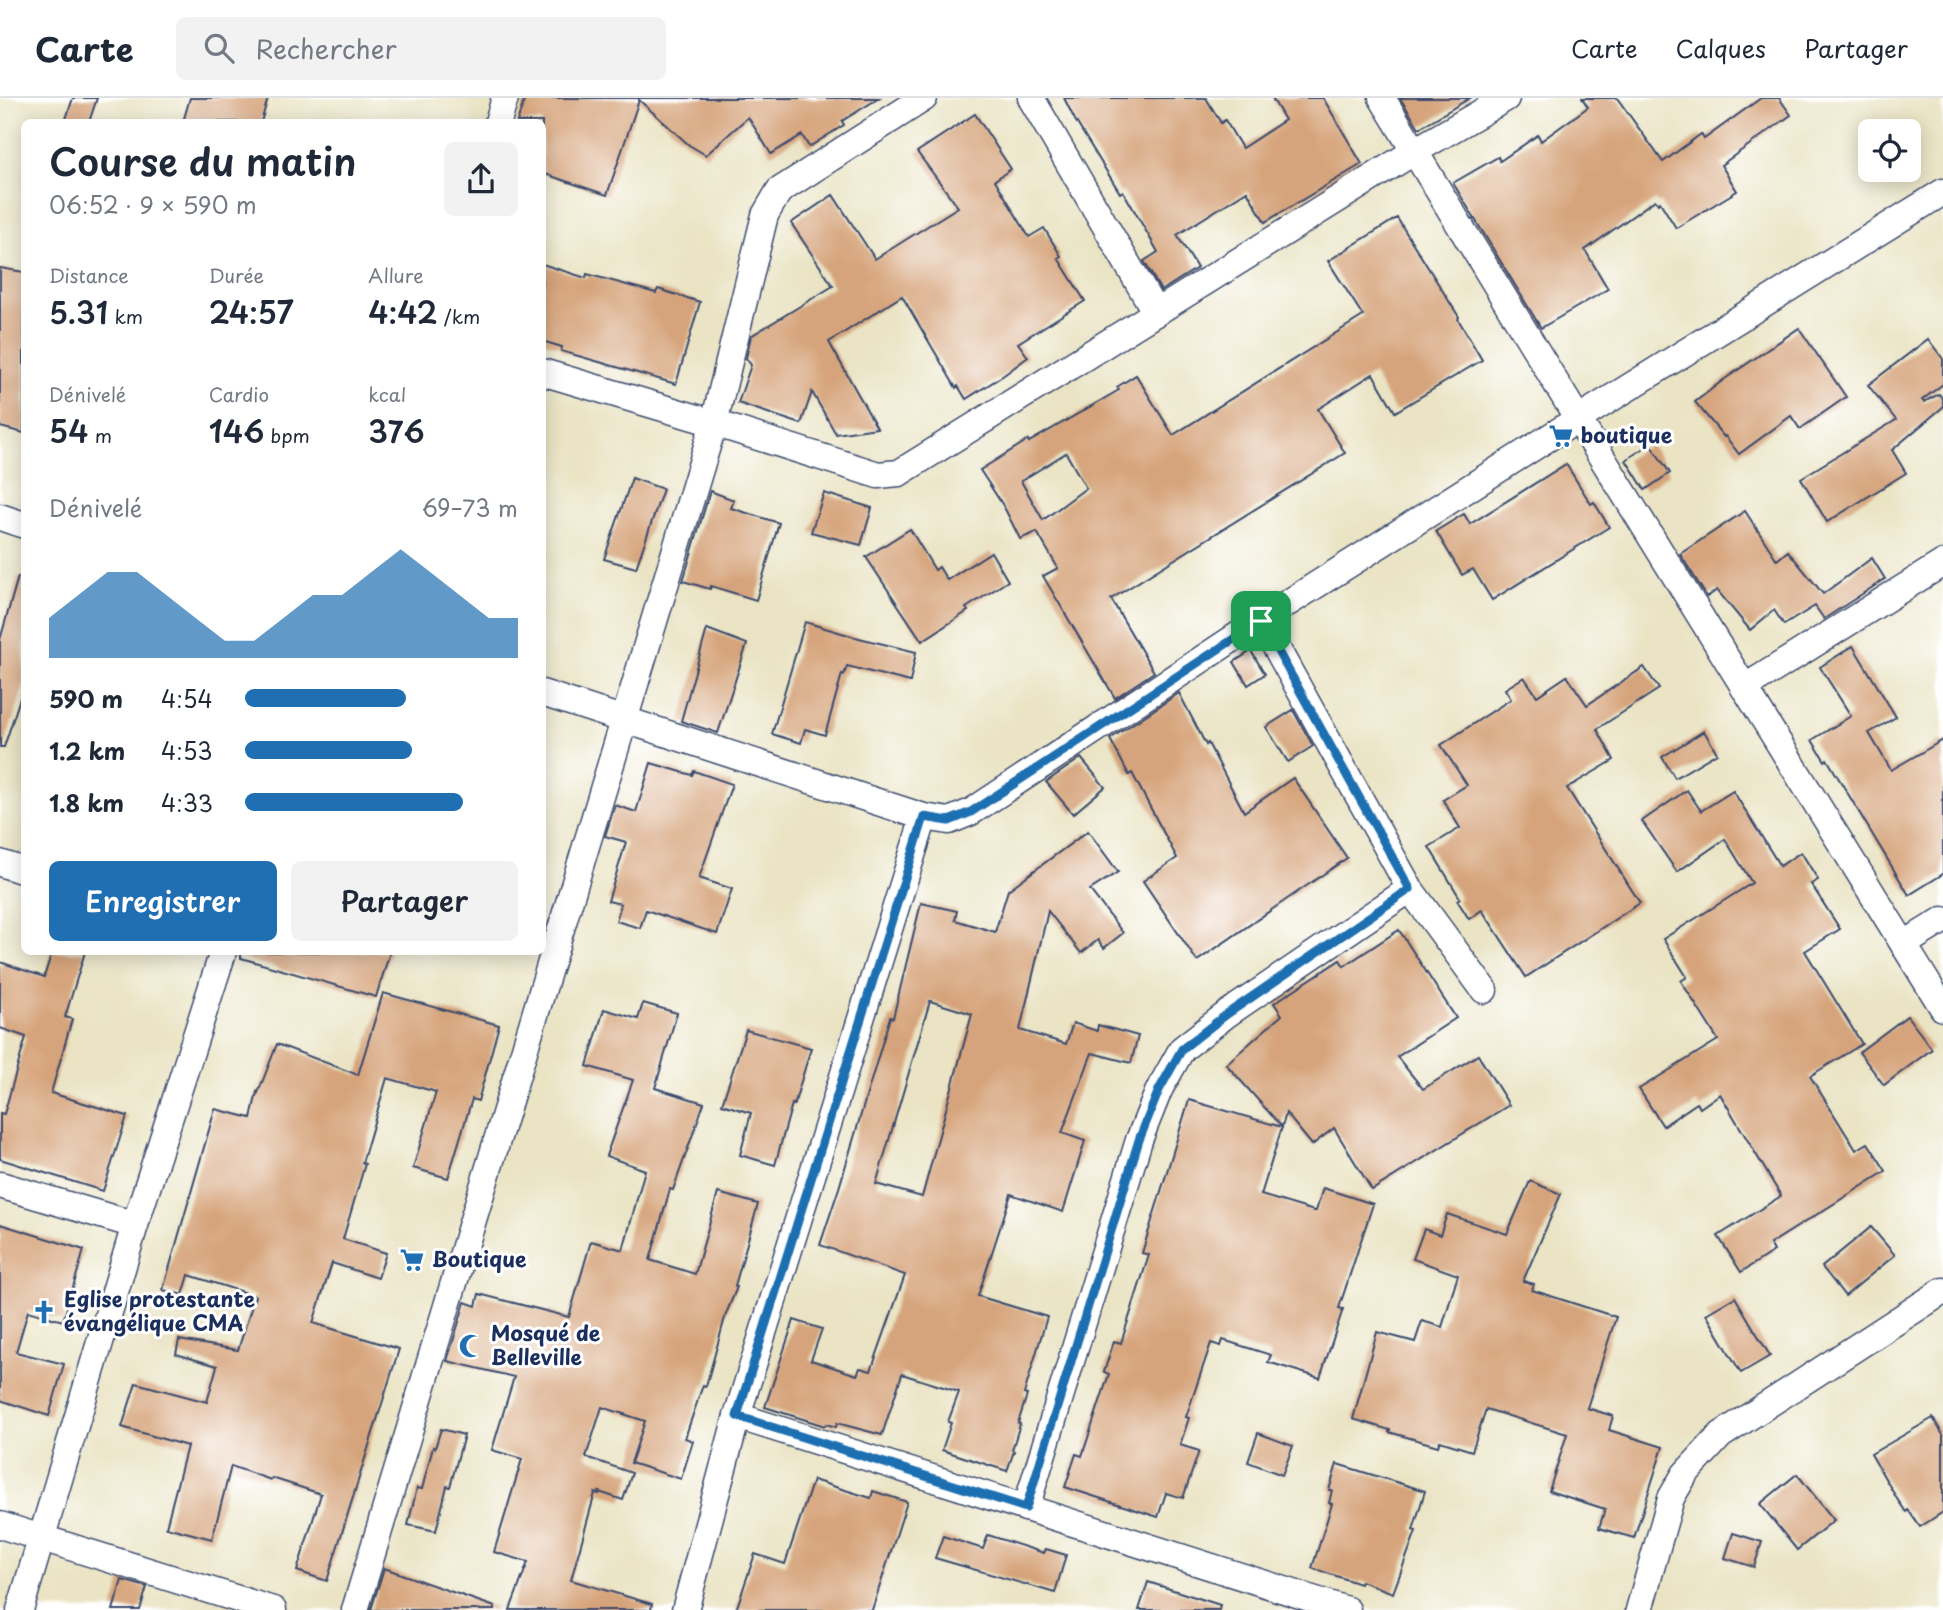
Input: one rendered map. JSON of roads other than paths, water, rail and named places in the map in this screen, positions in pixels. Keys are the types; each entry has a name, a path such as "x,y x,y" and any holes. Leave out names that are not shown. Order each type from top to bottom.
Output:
{"street":[{"path":"499,119 505,98"},
{"path":"355,1610 714,423 765,215 779,191 924,98"},
{"path":"1031,98 1156,313"},
{"path":"1382,98 1943,1008"},
{"path":"546,373 878,475 899,473 1415,151 1506,98"},
{"path":"546,694 924,817 949,821 971,812 1261,621 1578,419 1943,192"},
{"path":"0,517 21,524"},
{"path":"1744,688 1943,563"},
{"path":"1261,621 1410,889 1484,990"},
{"path":"685,1610 737,1416 924,817"},
{"path":"0,863 21,870"},
{"path":"1026,1508 1139,1140 1159,1090 1182,1049 1227,1014 1410,889"},
{"path":"1904,944 1943,920"},
{"path":"20,1610 135,1226 222,955"},
{"path":"0,1185 135,1226"},
{"path":"1639,1610 1671,1498 1685,1474 1721,1435 1943,1291"},
{"path":"737,1416 1347,1610"},
{"path":"0,1525 273,1610"}],"place":[{"name":"boutique","path":"1561,436"},
{"name":"Boutique","path":"412,1260"},
{"name":"Eglise protestante évangélique CMA","path":"44,1312"},
{"name":"Mosqué de Belleville","path":"471,1346"}]}
